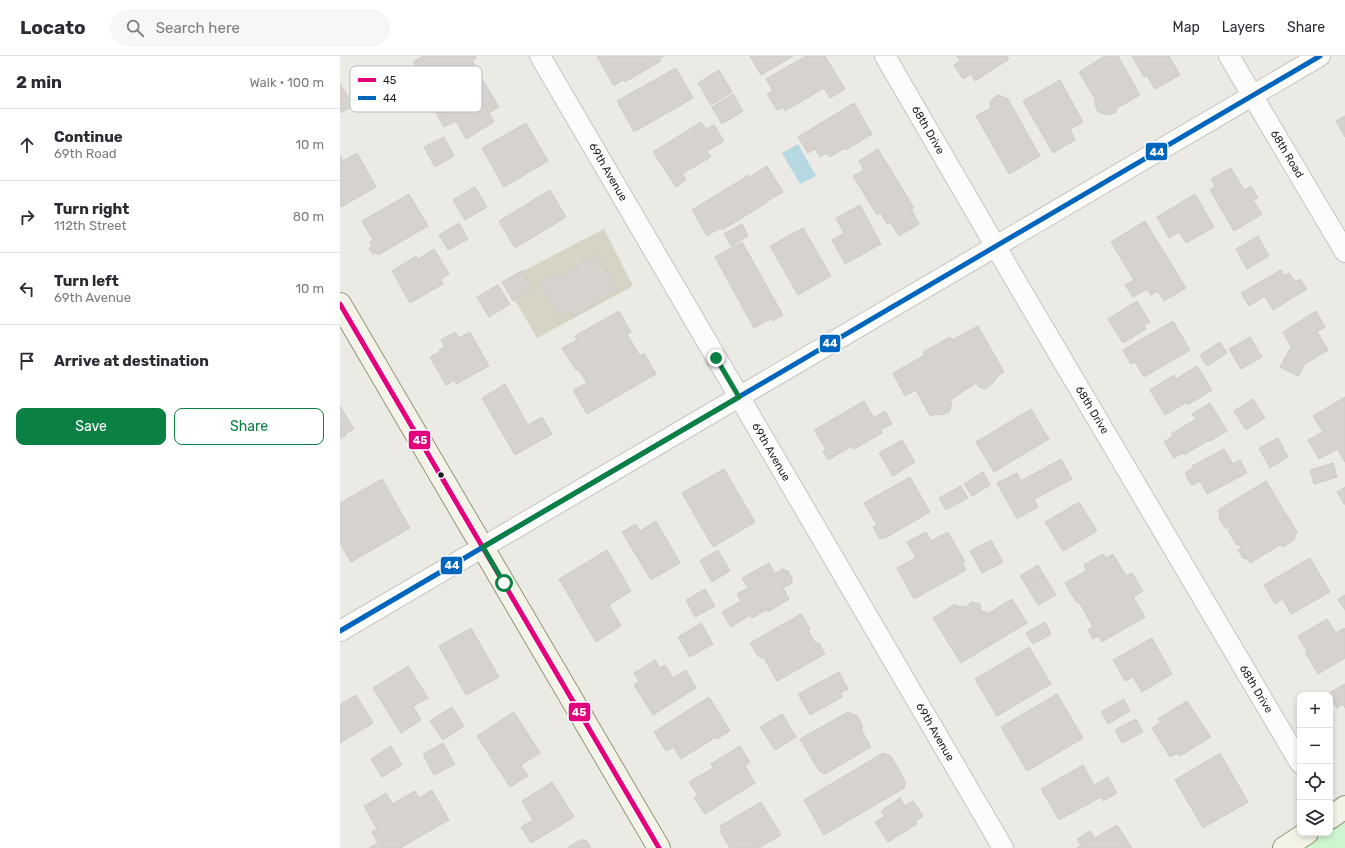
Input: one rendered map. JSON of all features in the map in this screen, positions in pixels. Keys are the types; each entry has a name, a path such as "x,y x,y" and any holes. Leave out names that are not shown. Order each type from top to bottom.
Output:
{"street":[{"name":"69th Avenue","path":"540,56 1003,848"},
{"name":"68th Drive","path":"885,56 1297,758"},
{"name":"68th Road","path":"1229,56 1345,252"},
{"path":"340,631 1320,56"},
{"path":"340,304 659,848"},
{"path":"1284,848 1302,836"}],"shaded area":[{"path":"604,229 633,286 537,338 504,281"}],"green space":[{"path":"1345,807 1345,848 1284,848 1302,836 1333,836 1333,816"}],"water":[{"path":"798,144 816,176 800,184 782,153"}],"building":[{"path":"424,56 475,56 476,58 472,60 476,66 415,66 413,62"},
{"path":"597,56 664,56 659,59 661,61 625,82 623,80 614,86"},
{"path":"750,56 793,56 761,75"},
{"path":"806,56 825,56 845,89 830,98 824,88 785,111 783,107 777,110 767,94 773,91 766,79"},
{"path":"957,56 1007,56 1009,59 975,81 971,74 963,79 954,65 960,61"},
{"path":"1105,56 1118,56 1140,95 1117,108 1115,113 1107,115 1098,112 1095,99 1079,72"},
{"path":"1132,56 1169,56 1180,75 1155,89 1147,75 1144,77"},
{"path":"676,68 693,98 634,132 617,101"},
{"path":"719,70 732,92 711,105 698,83"},
{"path":"482,79 499,107 489,113 494,122 466,139 456,121 444,127 435,112 482,112"},
{"path":"1060,80 1083,122 1070,129 1075,140 1053,153 1023,101"},
{"path":"340,84 350,101 350,108 340,113"},
{"path":"733,94 743,111 722,124 712,107"},
{"path":"999,95 1008,99 1040,156 1009,174 976,116 991,108 990,102 993,98"},
{"path":"854,103 872,134 846,150 845,148 830,157 827,153 820,157 815,149 808,153 798,137"},
{"path":"1345,116 1345,137 1336,121"},
{"path":"701,122 706,129 714,125 724,141 707,151 711,157 682,174 686,180 676,187 653,152"},
{"path":"526,123 548,161 504,187 482,148"},
{"path":"444,137 454,156 435,167 424,147"},
{"path":"878,149 914,208 911,209 919,224 899,236 890,222 887,224 881,213 877,215 853,176 864,170 859,161"},
{"path":"357,153 376,187 341,207 340,155 343,161"},
{"path":"767,166 783,192 722,230 721,227 707,236 692,210 749,175 750,177"},
{"path":"1231,168 1244,190 1251,186 1258,198 1253,200 1262,214 1234,231 1210,190 1215,187 1211,179"},
{"path":"475,187 487,207 465,220 453,200"},
{"path":"550,190 566,217 515,248 499,221"},
{"path":"409,194 428,226 378,255 376,252 373,254 369,248 372,246 370,242 373,240 362,221"},
{"path":"1195,194 1214,227 1186,243 1179,232 1169,238 1157,217"},
{"path":"860,205 881,244 845,264 832,240 844,233 836,218"},
{"path":"1145,221 1186,288 1164,301 1158,291 1151,295 1147,289 1133,297 1125,285 1134,280 1111,242"},
{"path":"459,223 468,239 448,250 439,235"},
{"path":"742,224 748,236 731,246 724,234"},
{"path":"803,228 831,276 798,295 770,246"},
{"path":"1258,236 1269,256 1247,269 1236,249"},
{"path":"742,242 783,315 773,321 772,318 754,328 715,257"},
{"path":"434,249 449,274 441,279 443,284 410,303 392,271 416,256 418,259"},
{"path":"597,254 618,291 573,317 570,311 560,317 539,283 554,274 556,278"},
{"path":"1281,270 1284,276 1289,273 1295,282 1300,279 1307,289 1273,310 1265,296 1249,306 1241,293"},
{"path":"522,271 532,289 513,301 502,282"},
{"path":"498,285 510,304 489,317 477,297"},
{"path":"1137,301 1150,322 1144,325 1146,329 1123,343 1108,319"},
{"path":"619,311 631,332 627,334 640,356 644,353 656,374 587,414 573,390 587,383 578,369 576,370 562,348 577,340 575,336"},
{"path":"1316,311 1325,327 1317,332 1328,350 1305,364 1298,376 1280,367 1291,347 1283,332"},
{"path":"1173,321 1190,350 1144,377 1135,362 1131,364 1123,350"},
{"path":"978,326 1004,372 985,389 979,387 976,383 950,400 952,405 949,412 941,415 936,414 930,416 916,390 905,396 893,373 925,355 923,352 950,337 952,340"},
{"path":"455,332 459,338 470,332 489,366 456,384 455,380 446,385 430,357 440,352 439,350 445,347 441,340"},
{"path":"1250,337 1262,357 1241,369 1229,349"},
{"path":"1220,342 1227,353 1207,366 1200,355"},
{"path":"1197,366 1212,390 1188,405 1187,402 1165,415 1150,390 1174,375 1176,379"},
{"path":"505,384 528,425 542,417 552,434 515,455 482,398"},
{"path":"1345,397 1345,462 1337,449 1319,459 1308,440 1323,432 1313,416"},
{"path":"1253,399 1265,418 1246,430 1234,411"},
{"path":"864,401 874,418 885,411 892,424 880,430 882,433 854,449 852,446 828,460 823,451 826,449 814,430"},
{"path":"1210,403 1227,431 1184,455 1182,453 1174,458 1164,442 1173,436 1171,434 1196,419 1192,414"},
{"path":"340,406 354,429 340,439"},
{"path":"1031,409 1049,439 994,472 976,442"},
{"path":"1278,438 1288,457 1270,468 1259,448"},
{"path":"902,440 915,462 893,476 879,453"},
{"path":"1224,449 1233,464 1240,460 1247,473 1207,494 1200,481 1193,485 1190,483 1186,476 1186,472 1194,468 1192,466"},
{"path":"1061,459 1072,479 1034,499 1038,507 1017,519 997,483 1017,473 1021,481"},
{"path":"1333,463 1337,477 1314,484 1310,470"},
{"path":"724,469 755,522 713,547 682,493"},
{"path":"983,472 990,485 972,496 964,484"},
{"path":"910,477 930,512 885,538 880,539 873,527 877,525 864,503"},
{"path":"382,479 410,528 351,562 340,543 340,503"},
{"path":"1266,481 1297,532 1294,540 1283,547 1280,545 1250,563 1248,559 1243,558 1238,550 1241,548 1239,544 1237,545 1228,531 1231,529 1225,528 1219,517 1220,513 1218,510"},
{"path":"961,486 968,498 946,510 939,498"},
{"path":"1345,487 1345,504 1344,504 1337,492"},
{"path":"1079,502 1097,531 1063,551 1045,522"},
{"path":"656,521 680,563 651,580 622,532 636,524 640,531"},
{"path":"926,532 931,541 948,532 965,562 962,564 966,570 914,599 897,568 916,558 907,542"},
{"path":"991,540 1003,562 982,573 970,551"},
{"path":"607,550 631,591 609,605 621,626 596,642 559,579"},
{"path":"718,550 730,571 712,582 700,561"},
{"path":"1103,554 1106,558 1113,554 1126,576 1132,573 1143,591 1133,597 1145,617 1102,642 1099,636 1093,639 1088,630 1093,627 1079,602 1077,603 1065,583 1086,571 1084,565"},
{"path":"1310,558 1330,592 1291,614 1283,599 1275,604 1264,585"},
{"path":"769,563 775,574 782,569 788,571 792,578 792,583 783,588 789,599 768,612 766,610 752,618 750,615 731,627 722,612 741,601 737,594 748,588 742,578"},
{"path":"1038,565 1044,575 1026,585 1020,576"},
{"path":"1044,575 1056,595 1038,605 1026,585"},
{"path":"705,589 715,606 695,617 686,600"},
{"path":"1345,595 1345,610 1338,599"},
{"path":"1012,599 1027,623 961,663 933,618 955,604 957,606 966,607 971,602 980,604 981,611 989,613"},
{"path":"801,614 810,629 808,630 816,644 818,642 825,654 777,681 764,658 758,656 750,643"},
{"path":"1327,619 1336,633 1344,628 1345,630 1345,658 1318,674 1305,652 1307,651 1298,636"},
{"path":"1045,622 1051,634 1033,644 1026,633"},
{"path":"701,623 713,644 690,657 678,637"},
{"path":"471,628 499,677 466,695 439,646"},
{"path":"1152,638 1172,674 1142,692 1133,677 1125,681 1113,660"},
{"path":"1029,647 1051,684 997,716 975,679"},
{"path":"655,660 660,668 665,665 673,678 686,670 696,688 653,715 634,685 639,681 634,673"},
{"path":"408,666 428,698 413,706 421,720 401,733 373,688"},
{"path":"839,672 848,689 840,693 842,697 810,715 798,694"},
{"path":"1345,684 1345,708 1343,704 1337,708 1333,700 1333,692 1331,692"},
{"path":"1057,694 1083,738 1027,771 1001,727"},
{"path":"356,695 373,723 340,743 340,705"},
{"path":"709,697 730,731 717,739 716,737 681,759 674,747 666,751 654,732"},
{"path":"1124,699 1130,711 1108,724 1101,712"},
{"path":"1187,701 1211,737 1180,756 1178,753 1170,757 1152,728 1161,722 1158,719"},
{"path":"452,707 464,726 443,740 430,721"},
{"path":"514,712 540,753 521,765 528,776 510,787 477,736"},
{"path":"848,712 857,716 862,724 862,731 871,747 825,774 819,771 800,739"},
{"path":"782,714 796,737 775,750 760,727"},
{"path":"1136,719 1143,732 1122,743 1115,730"},
{"path":"443,743 455,764 434,775 423,754"},
{"path":"391,746 402,765 382,777 371,759"},
{"path":"740,746 750,762 745,766 755,783 705,814 694,798 698,796 689,782 713,768 711,764"},
{"path":"883,753 891,756 905,781 904,788 824,835 804,800"},
{"path":"1220,753 1248,802 1203,828 1175,780"},
{"path":"1083,765 1094,785 1108,777 1117,793 1103,801 1101,797 1059,820 1041,789"},
{"path":"552,782 574,817 531,843 521,827 533,820 522,801"},
{"path":"432,790 449,820 400,848 369,848 378,843 372,832 377,829 364,806 386,793 392,804 415,791 419,798"},
{"path":"900,798 905,806 913,801 923,816 915,821 917,824 888,842 875,822 885,816 881,811"},
{"path":"761,802 781,835 759,848 730,848 720,831 722,830 720,826"},
{"path":"1117,825 1132,848 1077,848 1081,846 1077,839 1090,831 1095,838"},
{"path":"582,839 584,841 586,840 591,848 567,848"}],"transit line":[{"name":"44","path":"340,631 1320,56"},
{"name":"45","path":"340,304 659,848"}],"route":[{"path":"504,583 483,547 739,397 716,358"}]}
